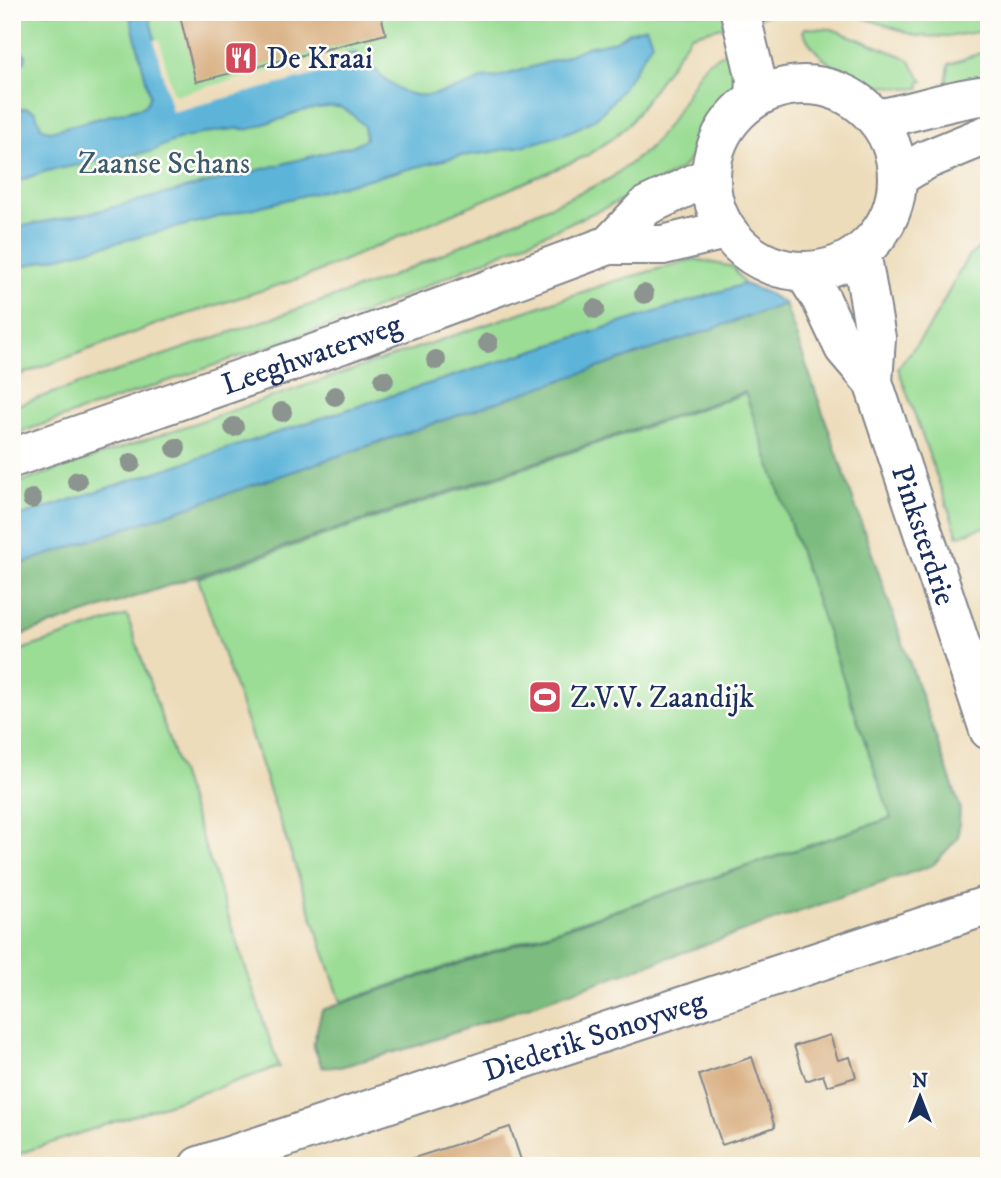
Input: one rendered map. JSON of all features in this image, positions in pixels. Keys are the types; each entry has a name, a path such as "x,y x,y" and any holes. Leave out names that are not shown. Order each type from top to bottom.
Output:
{"main road":[{"path":"740,12 756,79 755,98"},
{"path":"808,85 834,90 857,101 876,119 888,137 898,177 893,205 881,232 861,252 834,267 804,272 781,269 759,261 741,247 726,230 716,214 711,195 710,176 716,145 732,118 755,98 780,87 808,85"},
{"path":"876,119 894,117 963,97 989,95"},
{"path":"898,177 926,160 989,134"},
{"name":"Leeghwaterweg","path":"609,246 646,206 710,176"},
{"name":"Leeghwaterweg","path":"12,458 342,344 609,246 663,245 726,230"},
{"name":"Pinksterdrie","path":"861,252 876,338 873,382"},
{"name":"Pinksterdrie","path":"804,272 821,299 844,348 873,382 989,730"},
{"name":"Diederik Sonoyweg","path":"199,1166 989,905"}],"green space":[{"name":"Zaanse Schans","path":"12,12 780,12 691,35 630,123 586,156 310,275 160,323 12,378"},
{"path":"847,12 989,12 989,30 947,37 917,36"},
{"path":"804,28 832,29 902,56 909,60 923,81 919,83 920,88 873,86 852,76 816,51 803,32"},
{"path":"731,49 738,77 699,148 681,169 643,191 360,315 12,435 12,407 383,280 611,178 649,149 671,121 700,71 708,62"},
{"path":"989,50 989,77 946,84 949,64"},
{"path":"989,240 989,525 958,536 898,368 929,328 967,258"},
{"path":"694,259 733,267 744,284 12,519 12,485 612,282"},
{"path":"785,304 960,807 958,838 933,865 416,1046 340,1067 322,1067 313,1045 322,1010 891,818 745,392 12,638 12,567"},
{"name":"Z.V.V. Zaandijk","path":"750,392 893,817 341,1002 198,578"},
{"path":"127,615 279,1067 15,1155 12,1146 12,653"}],"water":[{"path":"129,12 148,12 169,94 176,98 357,52 358,56 396,87 411,94 432,95 562,58 587,47 616,41 629,32 646,27 652,42 614,100 598,116 570,132 532,144 460,156 12,269 12,228 94,212 352,146 366,139 364,126 348,111 337,107 321,108 302,111 250,129 192,136 153,151 47,171 12,183 12,111 26,108 35,111 41,127 50,131 142,107 147,103 150,96"},
{"path":"12,43 26,55 25,62 12,65"},
{"path":"744,284 785,304 12,567 12,519"}],"pier":[{"path":"159,39 172,92 176,95 345,51 349,66 172,112 154,40"}],"building":[{"name":"De Kraai","path":"179,12 380,12 386,34 196,82"},
{"path":"830,1035 838,1060 850,1057 856,1077 827,1086 823,1075 806,1081 794,1046"},
{"path":"752,1057 775,1127 722,1145 699,1075"},
{"path":"510,1127 523,1166 392,1166 392,1165"}],"place":[{"name":"De Kraai","path":"241,58"},
{"name":"Z.V.V. Zaandijk","path":"545,697"}]}
